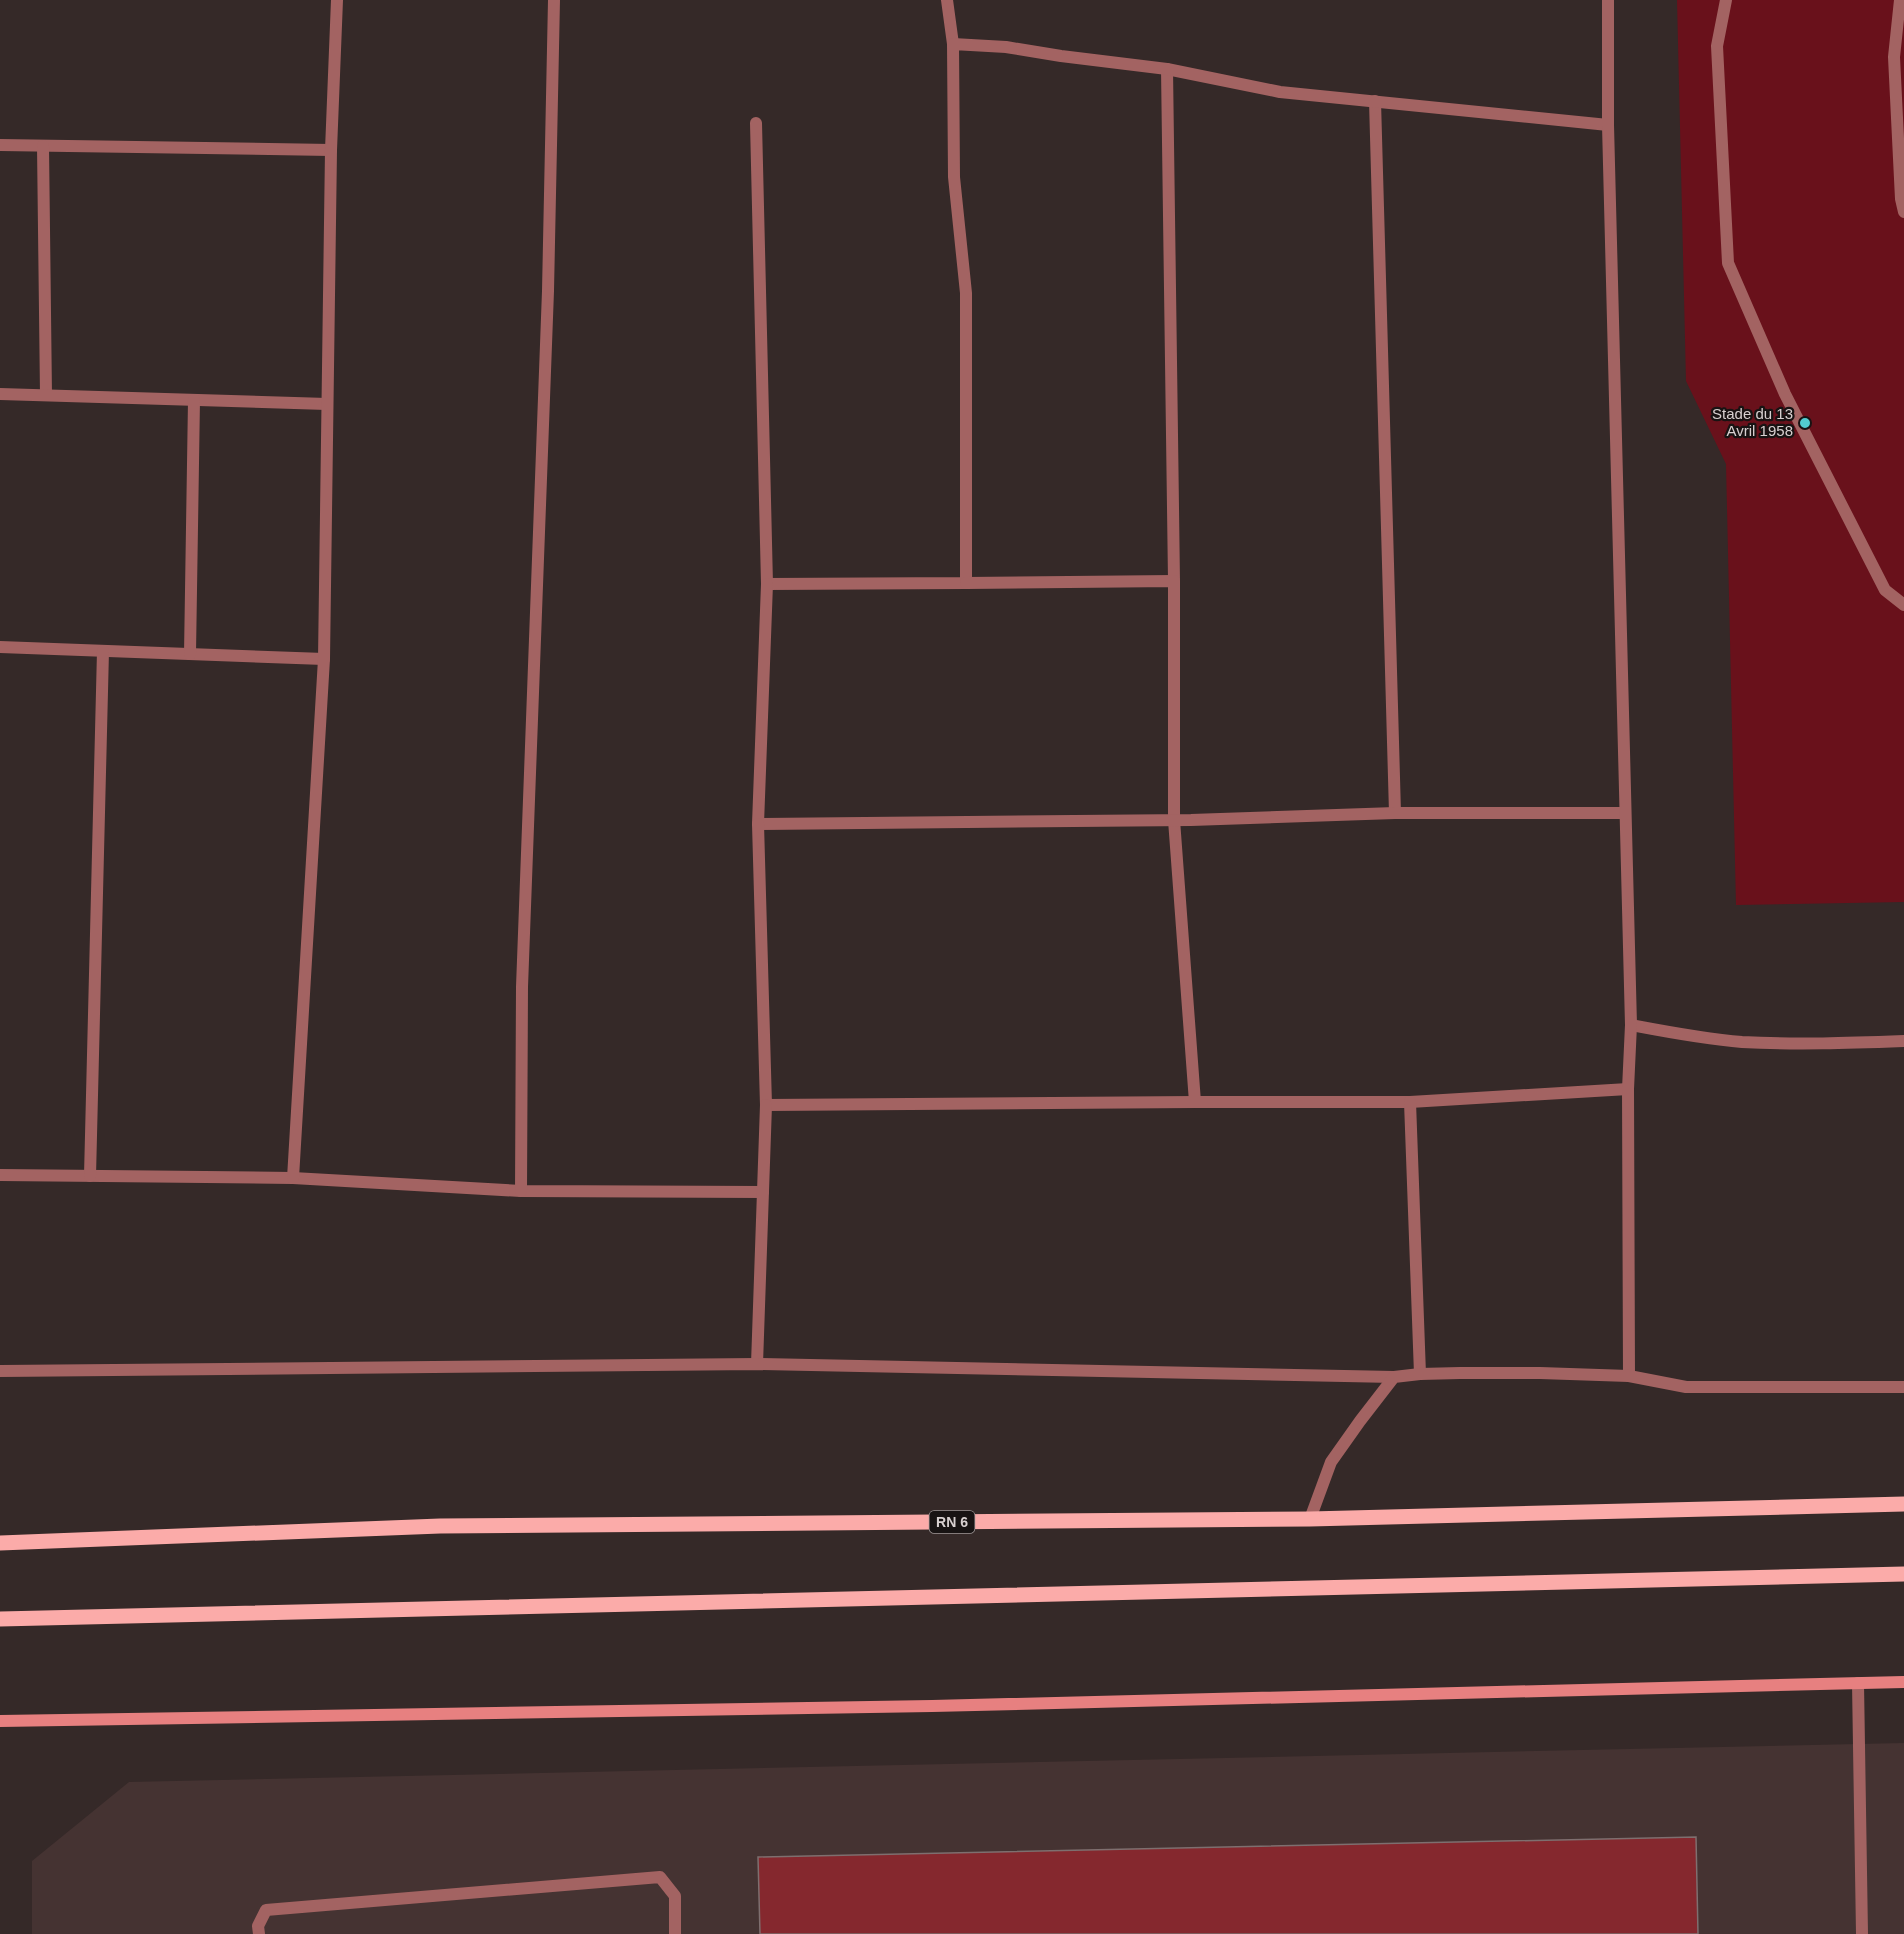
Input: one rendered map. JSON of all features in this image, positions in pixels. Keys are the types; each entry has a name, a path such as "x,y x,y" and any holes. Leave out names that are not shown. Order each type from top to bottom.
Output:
{"main road":[{"name":"RN 6","path":"0,1543 440,1526 1310,1520 1904,1504"},
{"path":"0,1619 1904,1574"},
{"path":"0,1721 932,1706 1904,1682"}],"street":[{"path":"293,1178 324,659 331,150 337,0"},
{"path":"521,1191 522,987 548,291 554,0"},
{"path":"946,0 954,44 954,177 966,293 966,583"},
{"path":"1608,0 1608,125 1631,1025 1628,1089 1629,1376"},
{"path":"1726,0 1717,46 1728,263 1785,394 1874,569 1885,590 1904,604"},
{"path":"1900,0 1894,57 1901,199 1904,212"},
{"path":"954,44 1006,47 1167,69 1280,92 1608,125"},
{"path":"1167,69 1174,581 1174,820 1195,1102"},
{"path":"1375,101 1395,813"},
{"path":"756,123 767,584 758,824 766,1105 757,1364"},
{"path":"0,145 331,150"},
{"path":"44,146 46,395"},
{"path":"0,394 327,404"},
{"path":"190,654 194,400"},
{"path":"767,584 1174,581"},
{"path":"0,647 324,659"},
{"path":"90,1176 103,651"},
{"path":"758,824 1174,820 1395,813 1624,813"},
{"path":"1631,1025 1693,1037 1742,1042 1827,1044 1904,1041"},
{"path":"766,1105 1410,1102 1628,1089"},
{"path":"1410,1102 1420,1374"},
{"path":"0,1175 293,1178 521,1191 763,1192"},
{"path":"0,1371 757,1364 1394,1377 1420,1374 1540,1373 1629,1376 1686,1387 1904,1387"},
{"path":"1310,1520 1331,1462 1394,1377"},
{"path":"1858,1683 1862,1934"},
{"path":"258,1934 258,1926 266,1910 660,1877 675,1896 675,1934"}],"shaded area":[{"name":"Stade du 13 Avril 1958","path":"1677,0 1904,0 1904,902 1736,905 1726,464 1686,381"},
{"path":"1904,1743 1904,1934 32,1934 32,1861 129,1782"}],"building":[{"path":"1696,1837 1698,1934 760,1934 758,1857"}],"place":[{"name":"Stade du 13 Avril 1958","path":"1805,423"}]}
